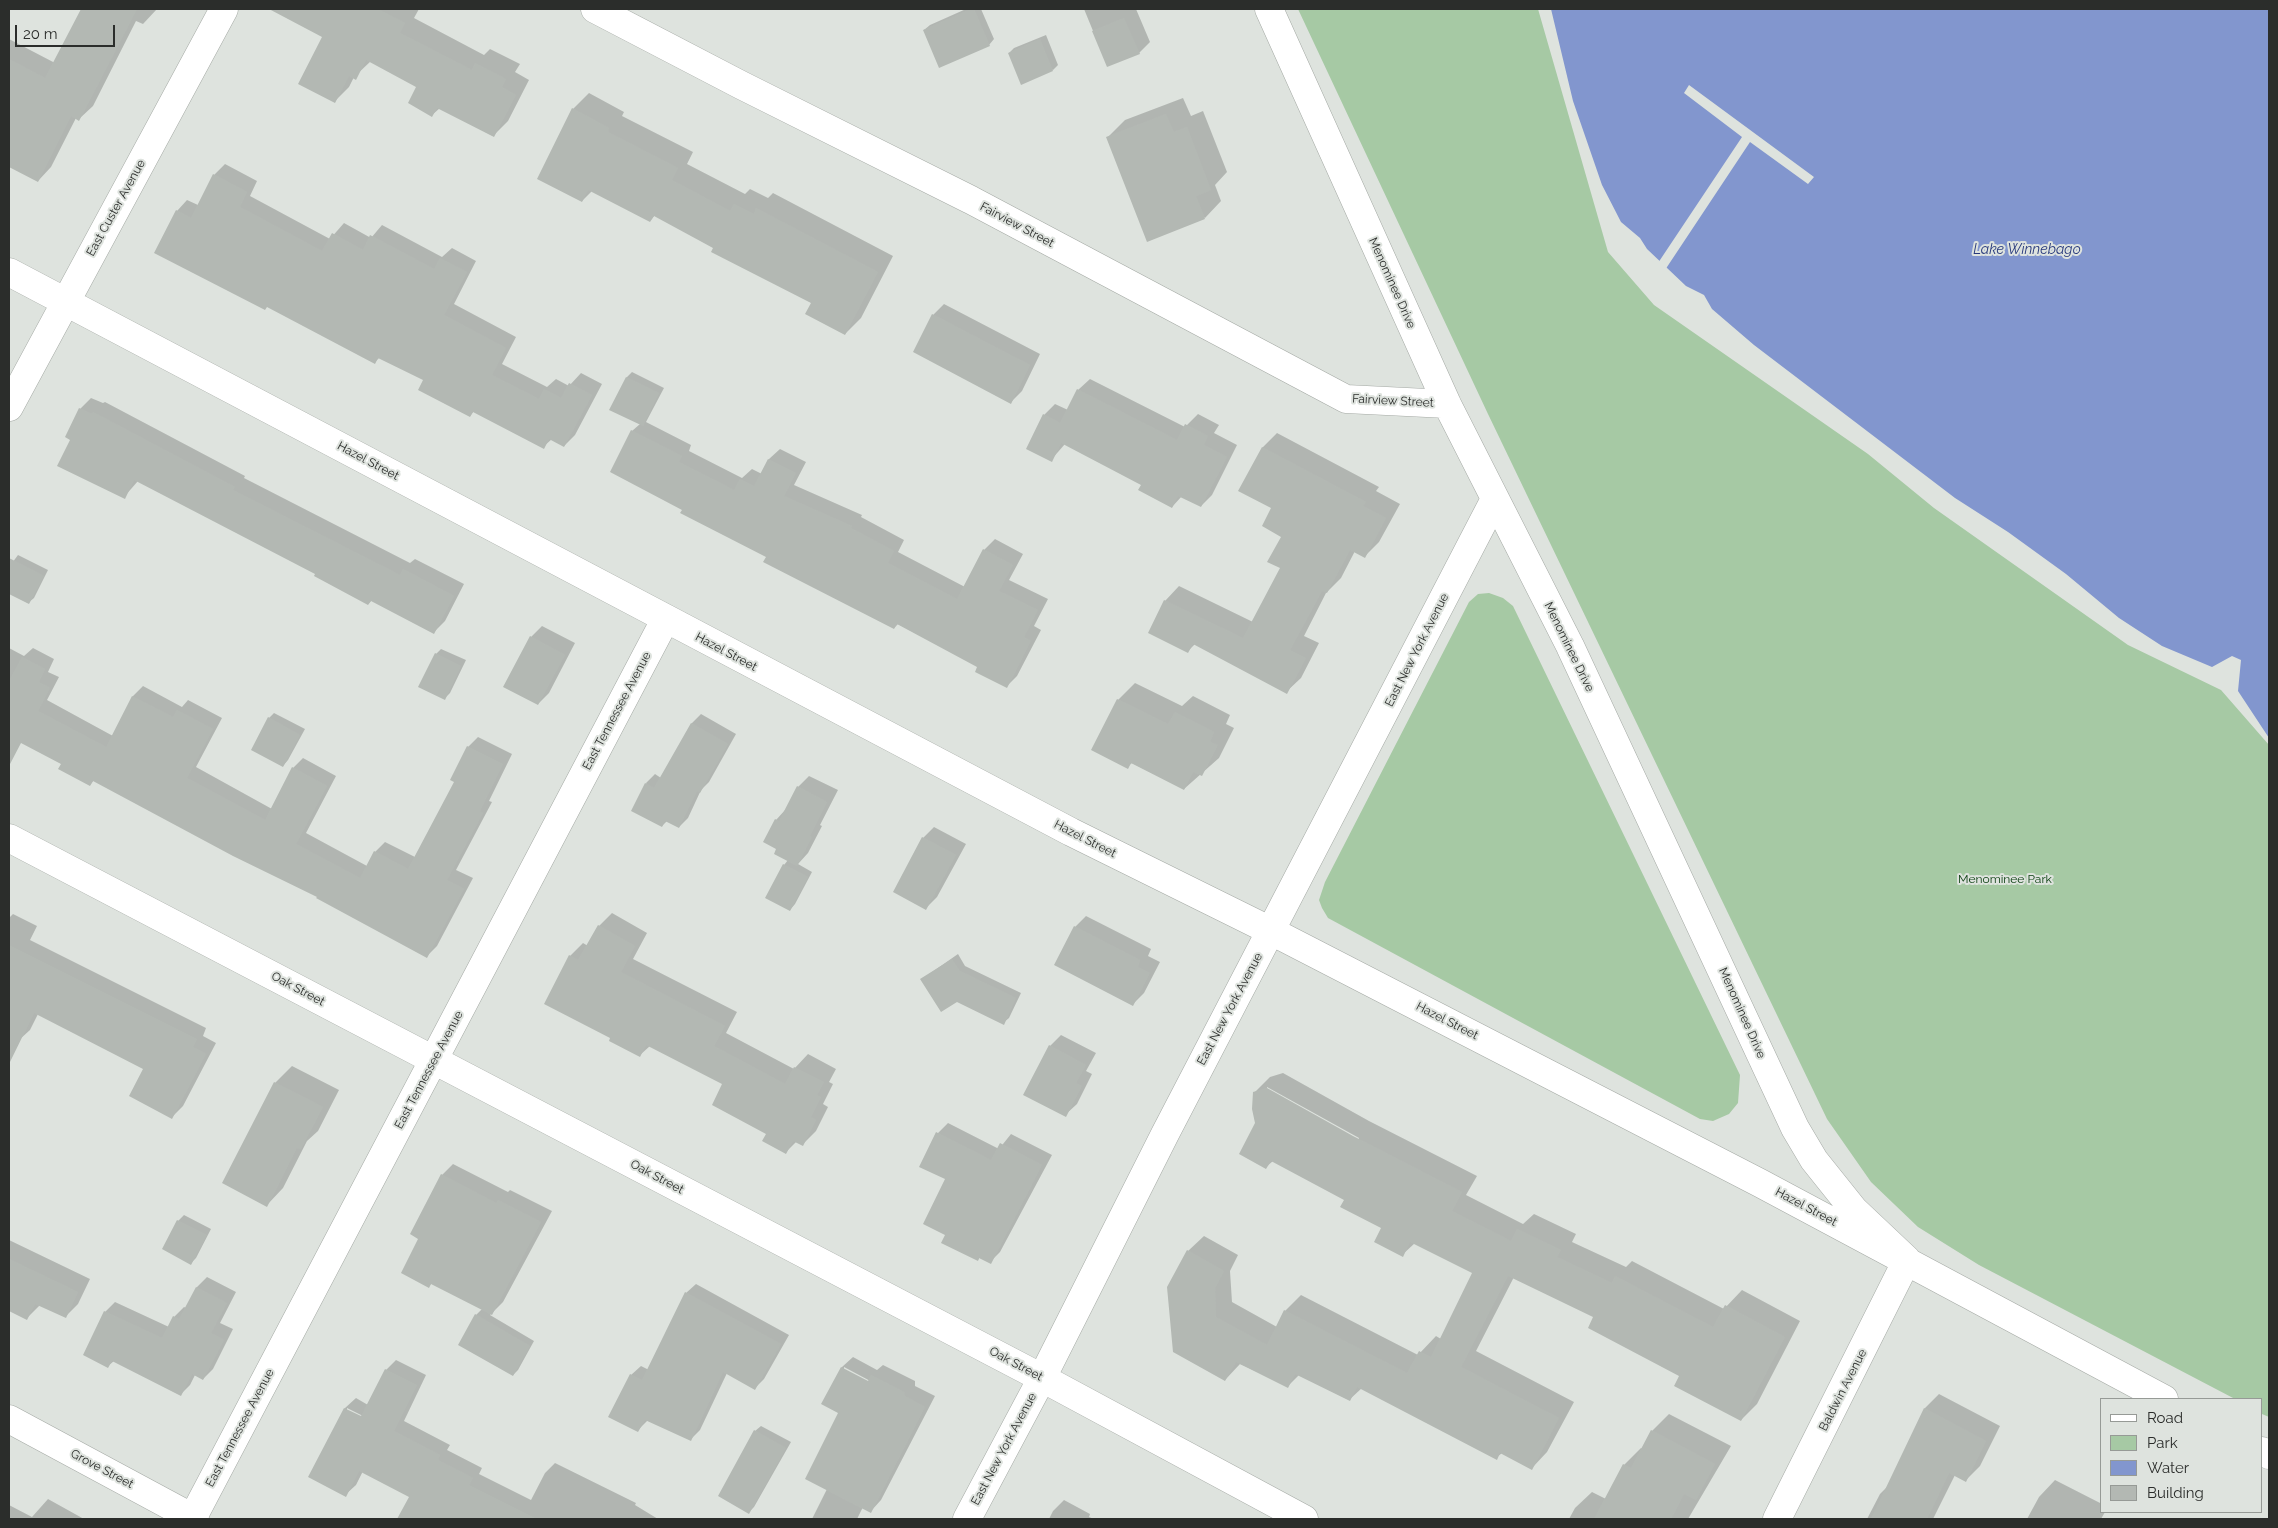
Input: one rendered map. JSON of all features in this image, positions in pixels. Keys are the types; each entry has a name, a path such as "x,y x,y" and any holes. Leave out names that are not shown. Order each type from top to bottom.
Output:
{"street":[{"name":"East Custer Avenue","path":"9,407 224,9"},
{"name":"Fairview Street","path":"596,9 741,85 972,200 1346,399 1447,404"},
{"name":"Menominee Drive","path":"1269,9 1447,404 1570,646 1795,1128 1814,1160 1854,1210 1907,1260"},
{"name":"Hazel Street","path":"9,272 525,544 665,620 1071,832 1271,931 1907,1260 2162,1398"},
{"name":"East New York Avenue","path":"966,1519 1042,1378 1165,1134 1495,499"},
{"name":"East Tennessee Avenue","path":"193,1519 665,620"},
{"name":"Oak Street","path":"9,838 1042,1378 1304,1519"},
{"name":"Baldwin Avenue","path":"1777,1519 1907,1260"},
{"name":"Grove Street","path":"9,1420 193,1519"}],"green space":[{"name":"Menominee Park","path":"1298,9 1538,9 1608,252 1654,305 1868,454 1934,508 2128,645 2221,690 2269,745 2269,1417 2263,1414 2263,1398 2233,1398 1979,1265 1918,1227 1871,1182 1827,1119 1488,414"},
{"path":"1489,593 1503,598 1513,606 1740,1075 1738,1103 1729,1114 1713,1121 1700,1119 1328,918 1322,908 1319,900 1325,882 1469,602 1478,594"}],"water":[{"name":"Lake Winnebago","path":"1551,9 2269,9 2269,738 2238,691 2241,660 2232,656 2212,667 2162,646 2119,618 2066,574 2008,532 1955,498 1754,345 1712,309 1704,295 1686,286 1647,249 1640,238 1621,222 1602,185 1573,101"}],"pier":[{"path":"1689,85 1814,177 1808,184 1750,142 1665,270 1658,263 1742,137 1684,93"}],"building":[{"path":"81,9 137,9 79,121 71,116 38,182 9,167 9,59 45,78"},
{"path":"269,9 378,9 405,23 400,33 472,70 475,63 506,79 502,87 516,95 494,137 437,108 432,117 408,103 416,87 366,60 356,80 349,76 335,103 298,84 322,37"},
{"path":"974,9 990,46 939,68 923,30"},
{"path":"1124,18 1140,54 1107,67 1092,31"},
{"path":"1040,39 1053,71 1021,85 1008,53"},
{"path":"572,108 609,128 608,132 678,168 672,180 730,211 734,204 754,214 756,208 878,272 845,335 805,314 811,303 711,252 713,248 654,216 650,222 588,190 582,202 537,179"},
{"path":"1166,114 1174,132 1187,127 1211,190 1196,196 1205,219 1147,242 1106,137"},
{"path":"213,174 247,192 240,207 322,251 332,233 363,250 370,235 434,269 440,258 467,272 444,315 506,348 492,375 539,399 544,389 561,398 569,383 592,395 564,447 549,439 544,449 473,412 470,417 418,390 423,380 378,358 375,364 267,307 265,310 154,253 176,210 191,218"},
{"path":"932,314 1030,365 1011,404 913,352"},
{"path":"626,377 659,393 643,426 609,410"},
{"path":"1077,389 1177,440 1185,424 1208,436 1204,445 1227,457 1201,507 1178,496 1172,508 1138,490 1141,485 1061,443 1052,462 1026,449 1043,414 1060,423"},
{"path":"79,408 92,414 93,412 235,487 233,490 400,575 403,569 454,596 434,634 371,601 368,605 314,576 315,574 134,480 125,499 57,466 70,440 65,437"},
{"path":"631,430 682,456 679,462 734,490 740,479 754,486 768,459 796,473 784,496 852,526 851,528 894,551 888,563 957,599 983,549 1013,565 999,591 1038,610 1024,637 1031,641 1007,688 975,672 977,667 897,624 894,629 763,562 766,557 680,513 682,510 610,472"},
{"path":"1262,447 1366,502 1363,506 1386,518 1365,558 1350,550 1327,593 1322,591 1290,650 1306,658 1287,694 1193,644 1188,653 1148,633 1164,600 1243,638 1280,568 1267,562 1281,537 1262,526 1271,508 1238,491"},
{"path":"9,558 44,576 29,604 9,594"},
{"path":"530,636 565,655 538,705 503,687"},
{"path":"435,653 461,666 445,700 418,687"},
{"path":"22,657 45,669 39,682 50,688 38,711 106,747 132,696 173,717 177,710 213,729 187,778 265,820 292,767 327,786 296,844 360,878 374,851 408,869 454,782 450,780 467,746 503,764 480,811 483,813 447,880 464,889 427,958 317,897 233,856 93,781 90,786 58,769 61,764 21,743 9,766 9,681"},
{"path":"1117,699 1168,724 1175,712 1214,732 1210,742 1218,745 1202,776 1193,772 1184,790 1131,763 1128,769 1091,750"},
{"path":"268,717 300,735 283,767 251,750"},
{"path":"691,723 728,744 700,793 697,791 679,828 665,821 662,827 631,811 645,783 654,788"},
{"path":"797,786 827,802 797,866 774,854 776,849 763,842 775,819 779,821"},
{"path":"922,837 956,855 926,910 893,892"},
{"path":"783,864 808,877 790,911 765,898"},
{"path":"598,925 635,946 621,972 725,1026 714,1046 785,1084 794,1067 824,1082 817,1095 821,1097 811,1117 816,1120 803,1146 793,1141 786,1154 762,1141 766,1134 712,1105 722,1084 646,1045 640,1057 609,1041 610,1038 544,1004 569,955 578,960"},
{"path":"1074,926 1140,960 1138,967 1150,973 1133,1006 1054,965"},
{"path":"9,945 197,1039 193,1047 206,1054 172,1119 129,1096 143,1069 34,1013 9,1064"},
{"path":"952,959 960,971 1016,998 1004,1025 957,1002 941,1012 920,979"},
{"path":"1049,1045 1086,1065 1076,1083 1082,1086 1066,1117 1023,1095"},
{"path":"274,1082 323,1107 301,1149 297,1148 267,1207 222,1183"},
{"path":"1267,1088 1353,1136 1462,1192 1452,1211 1511,1241 1517,1229 1561,1250 1557,1257 1612,1283 1615,1276 1713,1327 1725,1305 1785,1337 1741,1421 1674,1386 1679,1376 1588,1328 1593,1317 1508,1276 1461,1367 1559,1418 1532,1470 1500,1453 1497,1460 1357,1387 1350,1401 1295,1374 1288,1388 1236,1362 1225,1381 1173,1352 1167,1287 1187,1250 1224,1271 1215,1288 1216,1317 1267,1345 1284,1310 1407,1373 1419,1351 1431,1357 1472,1273 1410,1242 1403,1257 1374,1242 1381,1228 1340,1207 1344,1200 1271,1161 1266,1169 1239,1154 1255,1123 1252,1109 1253,1092"},
{"path":"936,1132 991,1160 1000,1143 1042,1165 991,1264 979,1258 978,1261 941,1243 945,1235 923,1224 945,1179 919,1167"},
{"path":"441,1174 496,1203 498,1200 541,1222 492,1315 431,1284 429,1288 401,1273 418,1239 410,1234"},
{"path":"177,1220 207,1235 191,1265 162,1249"},
{"path":"9,1259 78,1292 66,1318 35,1304 27,1320 9,1311"},
{"path":"196,1287 227,1303 211,1333 224,1340 203,1380 192,1374 181,1396 112,1361 108,1368 83,1355 104,1311 162,1338 173,1316 179,1319"},
{"path":"685,1292 781,1344 755,1390 723,1372 691,1441 645,1420 638,1432 608,1417 630,1374 642,1380"},
{"path":"475,1314 530,1346 513,1376 458,1345"},
{"path":"841,1367 868,1381 871,1375 904,1392 905,1396 925,1407 871,1513 805,1479 838,1413 821,1404"},
{"path":"385,1369 417,1385 394,1431 440,1455 438,1460 473,1478 469,1485 537,1519 397,1519 409,1497 359,1471 346,1497 308,1477 344,1408 361,1416"},
{"path":"1924,1408 1986,1441 1966,1482 1949,1473 1927,1519 1871,1519"},
{"path":"754,1430 786,1448 749,1514 718,1496"},
{"path":"1651,1430 1715,1464 1696,1500 1684,1494 1671,1519 1594,1519 1623,1464 1631,1468"}]}
